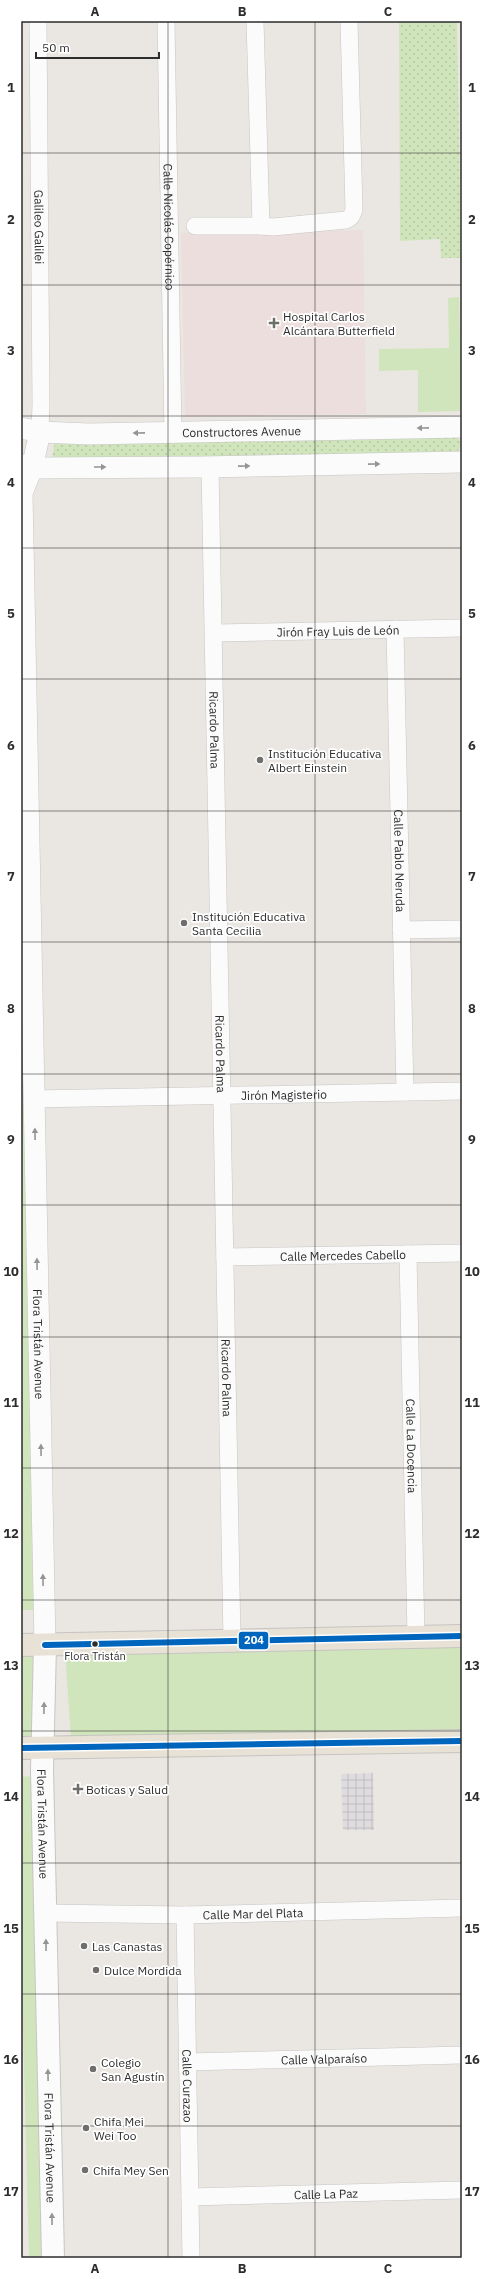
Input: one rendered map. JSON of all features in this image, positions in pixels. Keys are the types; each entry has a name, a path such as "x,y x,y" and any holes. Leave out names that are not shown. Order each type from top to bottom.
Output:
{"main road":[{"path":"21,1645 462,1636"},
{"name":"Flora Tristán Avenue","path":"45,1645 42,1770 53,2258"},
{"path":"21,1748 462,1742"}],"street":[{"name":"Galileo Galilei","path":"30,430 42,404 38,21"},
{"name":"Calle Nicolás Copérnico","path":"166,21 173,433"},
{"path":"255,21 261,226"},
{"path":"195,226 261,226 324,222 351,217 354,210 349,21"},
{"name":"Constructores Avenue","path":"30,430 89,434 462,427"},
{"name":"Flora Tristán Avenue","path":"30,430 22,493 45,1645"},
{"path":"26,466 210,467 462,462"},
{"name":"Ricardo Palma","path":"210,467 232,1640"},
{"name":"Jirón Fray Luis de León","path":"214,633 462,628"},
{"name":"Calle Pablo Neruda","path":"395,629 404,1092"},
{"path":"401,930 462,929"},
{"name":"Jirón Magisterio","path":"34,1100 462,1091"},
{"name":"Calle Mercedes Cabello","path":"225,1257 462,1253"},
{"name":"Calle La Docencia","path":"408,1254 416,1637"},
{"name":"Calle Mar del Plata","path":"45,1913 185,1915 462,1908"},
{"name":"Calle Curazao","path":"185,1915 191,2258"},
{"name":"Calle Valparaíso","path":"187,2062 462,2055"},
{"name":"Calle La Paz","path":"190,2197 462,2190"}],"shaded area":[{"name":"Hospital Carlos Alcántara Butterfield","path":"363,230 366,414 185,417 181,233"},
{"path":"373,1773 374,1830 343,1830 341,1774"}],"green space":[{"path":"399,21 457,21 461,258 441,258 440,239 400,241"},
{"path":"459,297 462,411 418,412 418,370 379,371 379,349 449,348 448,298"},
{"path":"458,437 461,445 457,453 52,459 55,441"},
{"path":"21,554 40,1610 21,1610"},
{"path":"21,1644 37,1645 41,1738 21,1740"},
{"path":"462,1644 462,1730 71,1739 65,1651"},
{"path":"32,1776 43,2258 29,2258 21,1955 21,1777"}],"transit line":[{"name":"204","path":"45,1645 462,1636"},
{"name":"204","path":"21,1748 462,1741"}],"place":[{"name":"Hospital Carlos Alcántara Butterfield","path":"274,323"},
{"name":"Institución Educativa Albert Einstein","path":"260,760"},
{"name":"Institución Educativa Santa Cecilia","path":"184,923"},
{"name":"Flora Tristán","path":"95,1644"},
{"name":"Boticas y Salud","path":"78,1789"},
{"name":"Las Canastas","path":"84,1946"},
{"name":"Dulce Mordida","path":"96,1970"},
{"name":"Colegio San Agustín","path":"93,2069"},
{"name":"Chifa Mei Wei Too","path":"86,2128"},
{"name":"Chifa Mey Sen","path":"85,2170"}]}
